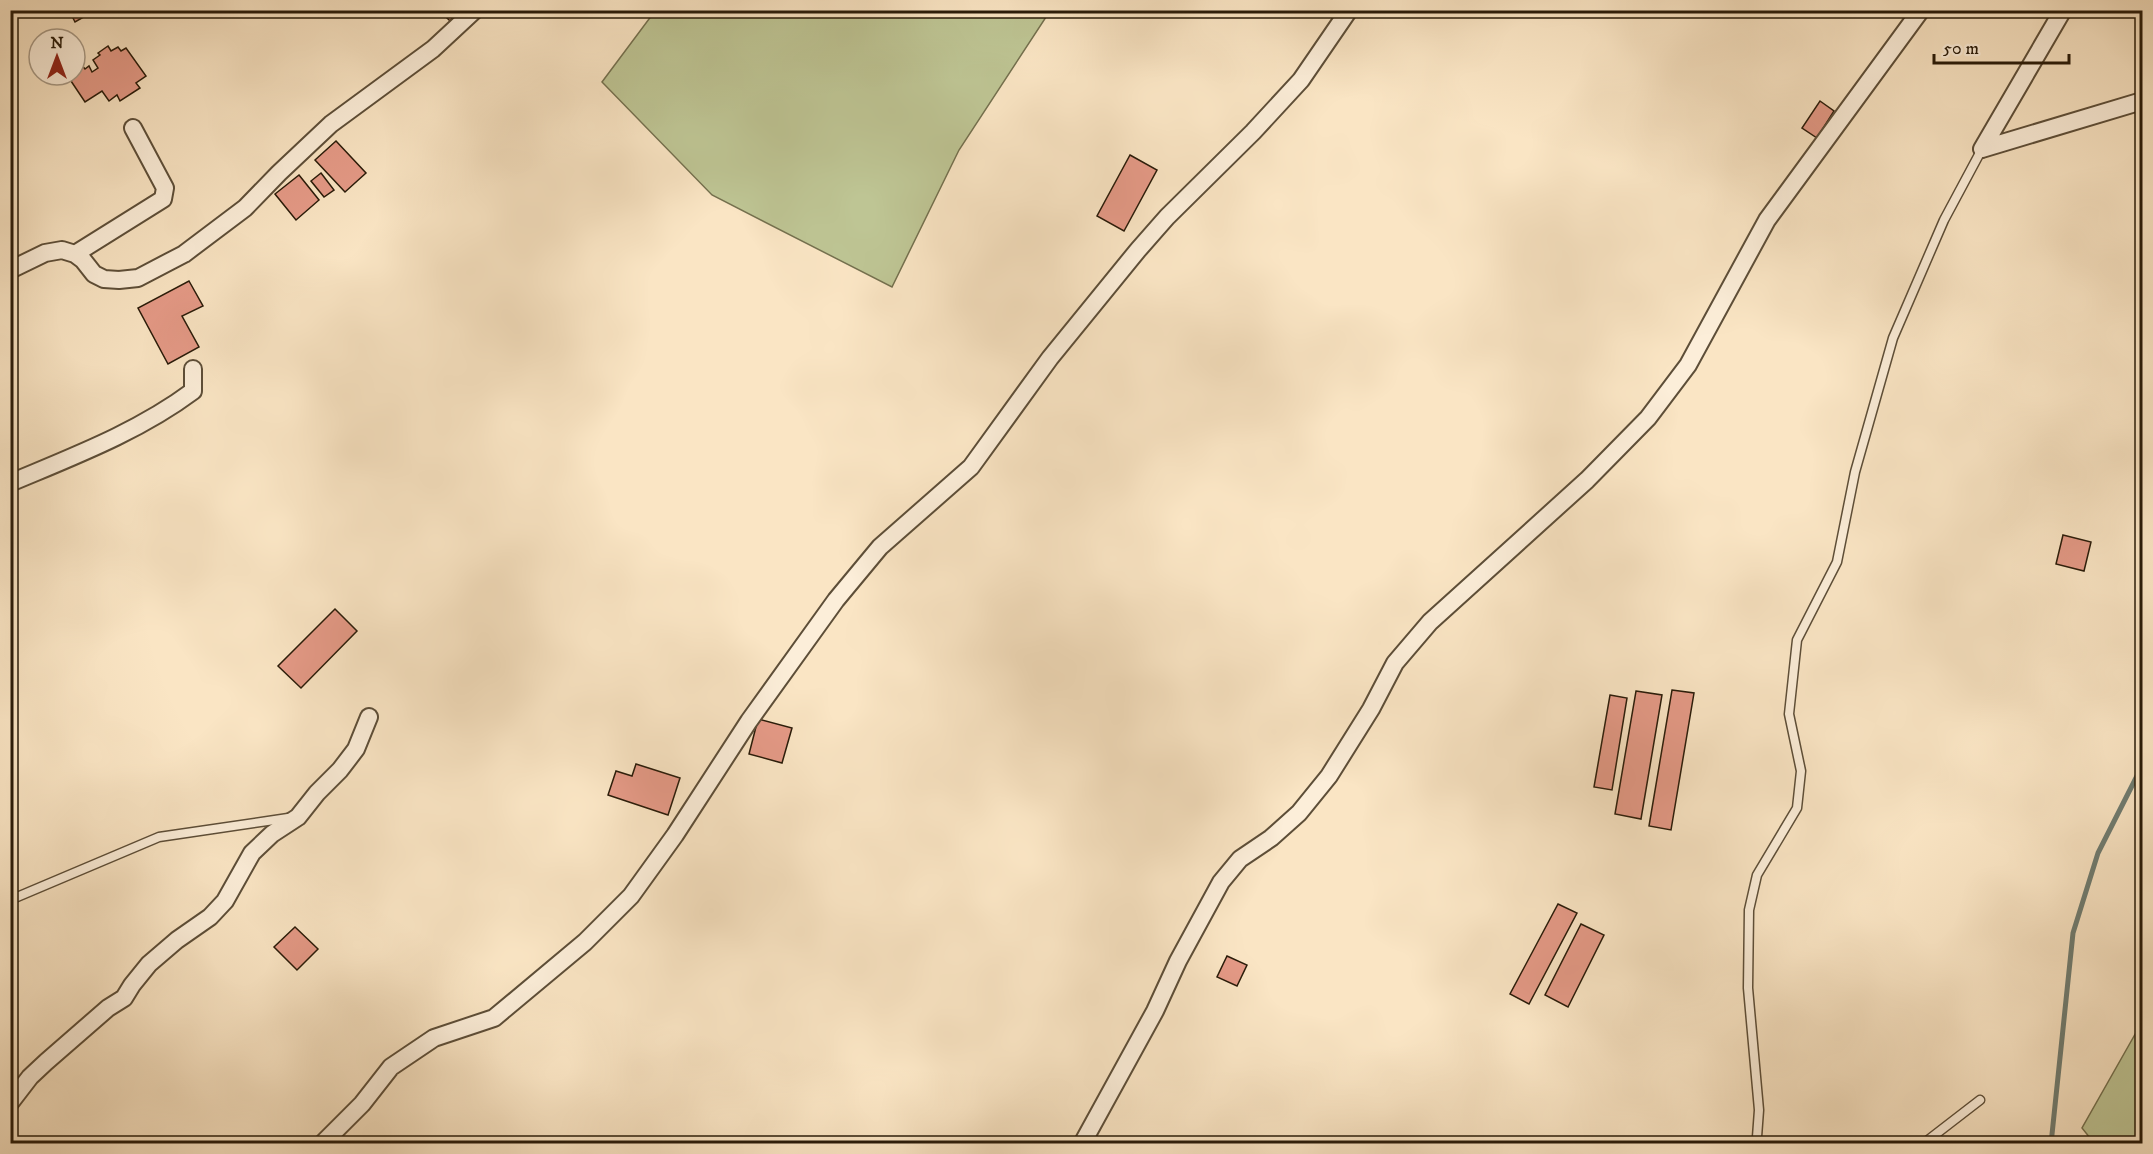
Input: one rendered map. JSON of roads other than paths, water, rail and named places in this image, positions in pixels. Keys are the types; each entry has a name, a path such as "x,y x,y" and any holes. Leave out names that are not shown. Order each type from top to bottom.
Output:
{"street":[{"path":"10,270 45,253 62,250 75,254 94,273 104,279 119,280 138,278 184,254 246,208 331,124 433,49 475,10"},
{"path":"322,1143 362,1104 392,1067 434,1038 494,1018 585,942 631,896 675,835 749,721 836,600 880,547 971,467 1050,358 1138,250 1167,217 1253,132 1301,80 1349,10"},
{"path":"1082,1143 1155,1011 1178,961 1221,882 1240,859 1271,838 1299,813 1329,776 1371,709 1395,663 1430,622 1587,480 1648,418 1689,365 1767,220 1921,10"},
{"path":"1982,149 2063,10"},
{"path":"1982,149 2142,101"},
{"path":"75,254 163,199 165,188 133,128"},
{"path":"10,483 121,436 167,411 194,391 194,369"},
{"path":"10,1103 45,1062 108,1008 124,999 149,964 177,940 210,917 225,901 252,853 272,834 298,817 356,749 369,717"}],"lane":[{"path":"1754,1143 1757,1137 1759,1110 1748,988 1749,910 1757,875 1797,808 1801,771 1789,714 1797,640 1837,562 1855,472 1893,338 1944,220 1982,149"},
{"path":"10,900 159,837 298,817"},
{"path":"1923,1143 1980,1100"}],"waterway":[{"path":"2051,1144 2073,933 2098,853 2142,766"}]}
